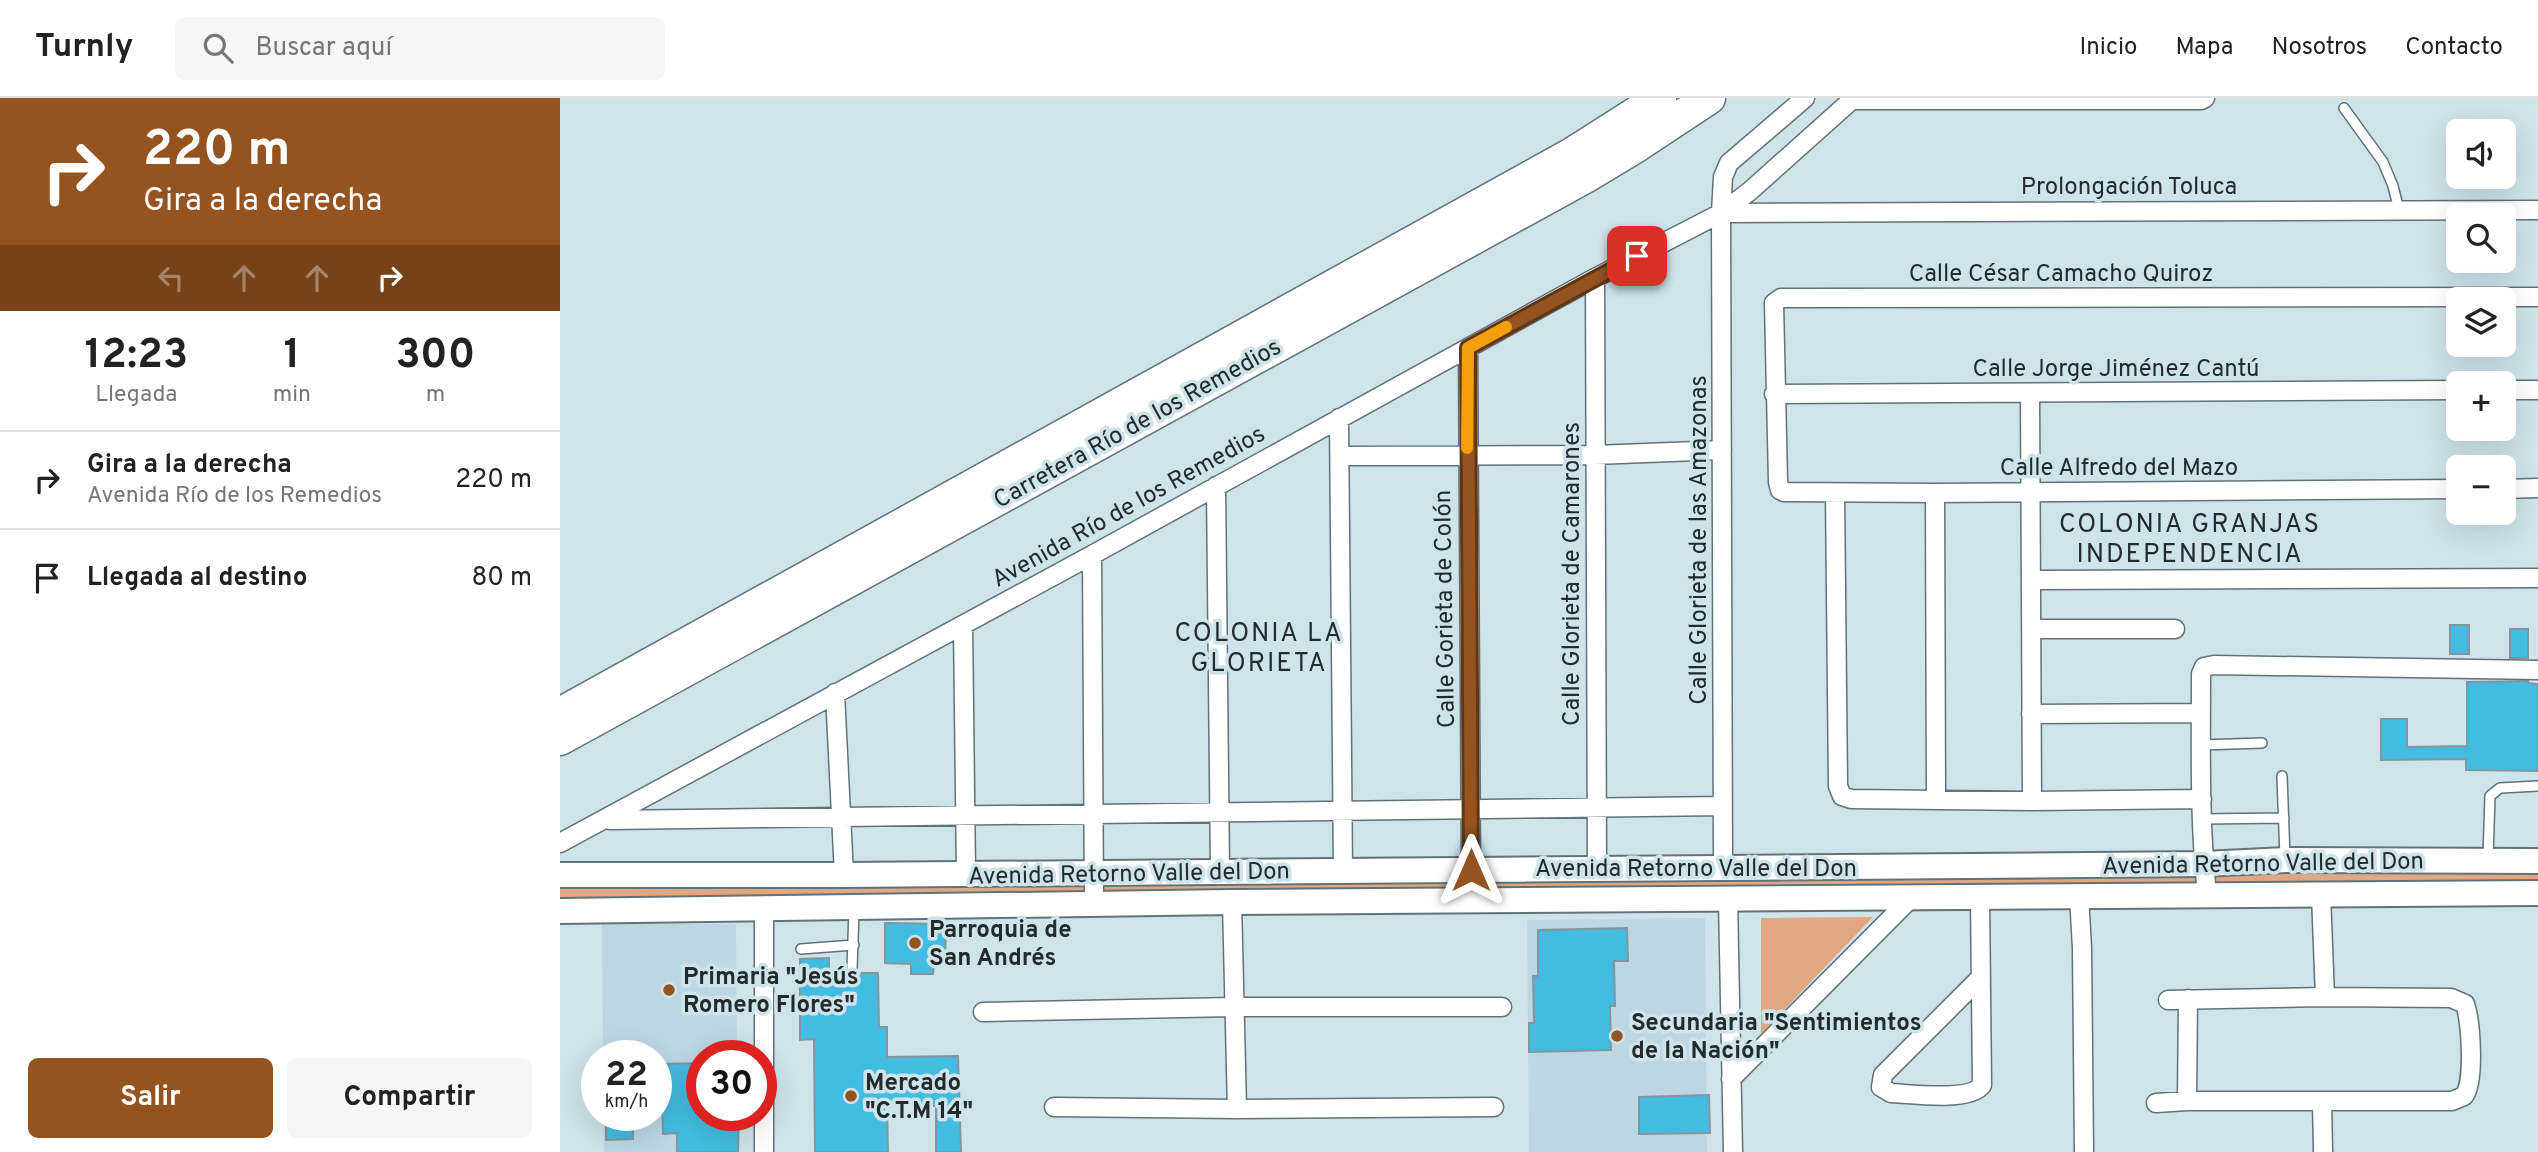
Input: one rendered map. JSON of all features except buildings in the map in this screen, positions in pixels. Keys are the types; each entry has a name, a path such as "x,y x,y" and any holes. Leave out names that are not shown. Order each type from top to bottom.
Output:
{"highway":[{"name":"Carretera Río de los Remedios","path":"560,714 1572,154 1660,98"},
{"name":"Carretera Río de los Remedios","path":"560,739 1585,177 1709,98"}],"street":[{"name":"Calle Glorieta de las Amazonas","path":"1723,868 1723,177 1729,163 1805,98"},
{"path":"1853,99 2205,98"},
{"name":"Avenida Río de los Remedios","path":"560,843 1595,278 1721,213 1750,191 1853,99"},
{"name":"Prolongación Toluca","path":"1721,213 2538,210"},
{"name":"Calle Glorieta de Camarones","path":"1595,278 1597,869"},
{"name":"Calle César Camacho Quiroz","path":"1780,490 1774,394 1773,307 1776,300 1781,298 2538,297"},
{"name":"Calle Gorieta de Colón","path":"1468,348 1471,870"},
{"name":"Calle Jorge Jiménez Cantú","path":"1774,394 2446,390"},
{"path":"2516,390 2538,390"},
{"path":"2030,393 2032,801"},
{"path":"1339,418 1343,871"},
{"path":"1341,456 1595,455 1722,450"},
{"path":"1216,486 1220,872"},
{"path":"2516,489 2538,488"},
{"name":"Calle Alfredo del Mazo","path":"1780,490 1835,493 2032,493 2446,489"},
{"path":"1835,493 1839,791 1842,796 1851,799 2032,801 2202,799"},
{"path":"1935,493 1936,798"},
{"path":"1091,555 1094,905"},
{"path":"2032,580 2538,578"},
{"path":"963,625 966,874"},
{"path":"2031,629 2175,629"},
{"path":"2207,894 2200,745 2202,670 2214,665 2538,670"},
{"path":"835,693 844,875"},
{"path":"2031,714 2201,713"},
{"path":"605,820 1723,806"},
{"name":"Avenida Retorno Valle del Don","path":"560,875 2204,864 2286,860 2538,861"},
{"name":"Avenida Retorno Valle del Don","path":"560,911 1231,902 2538,893"},
{"path":"2321,895 2325,997"},
{"path":"1731,1079 1913,896"},
{"path":"2080,896 2084,1152"},
{"path":"1980,897 1983,1079 1979,1089 1966,1095 1891,1093 1881,1087 1883,1075 1981,977"},
{"path":"1728,899 1733,1152"},
{"path":"1231,902 1237,1109"},
{"path":"764,908 764,1152"},
{"path":"2156,1104 2187,1101 2452,1101 2464,1096 2469,1085 2470,1020 2465,1004 2451,998 2168,1000"},
{"path":"2187,1101 2188,999"},
{"path":"983,1012 1233,1007 1502,1007"},
{"path":"2322,1101 2323,1152"},
{"path":"1054,1107 1494,1107"}],"lane":[{"path":"2344,108 2383,162 2399,210"},
{"path":"2200,745 2262,743"},
{"path":"2282,776 2286,860"},
{"path":"2488,862 2490,796 2500,788 2538,786"},
{"path":"2202,819 2284,818"},
{"path":"852,969 854,908"},
{"path":"801,949 854,945"}],"shaded area":[{"path":"2538,866 2538,883 560,900 560,880"},
{"path":"1873,917 1761,1034 1761,918"},
{"name":"Secundaria \"Sentimientos de la Nación\"","path":"1705,918 1707,1152 1529,1152 1527,920"},
{"name":"Primaria \"Jesús Romero Flores\"","path":"602,924 736,924 737,1040 686,1040 686,1131 738,1131 738,1152 604,1152 603,1131 672,1131 672,1040 603,1040"}],"slow traffic":[{"path":"1467,448 1468,348 1506,327"}],"place":[{"name":"Parroquia de San Andrés","path":"915,943"},
{"name":"Primaria \"Jesús Romero Flores\"","path":"669,990"},
{"name":"Secundaria \"Sentimientos de la Nación\"","path":"1617,1036"},
{"name":"Mercado \"C.T.M 14\"","path":"851,1096"}],"district":[{"name":"COLONIA GRANJAS INDEPENDENCIA","path":"2190,538"},
{"name":"COLONIA LA GLORIETA","path":"1259,647"}],"route":[{"path":"1471,870 1468,348 1637,256"}]}
